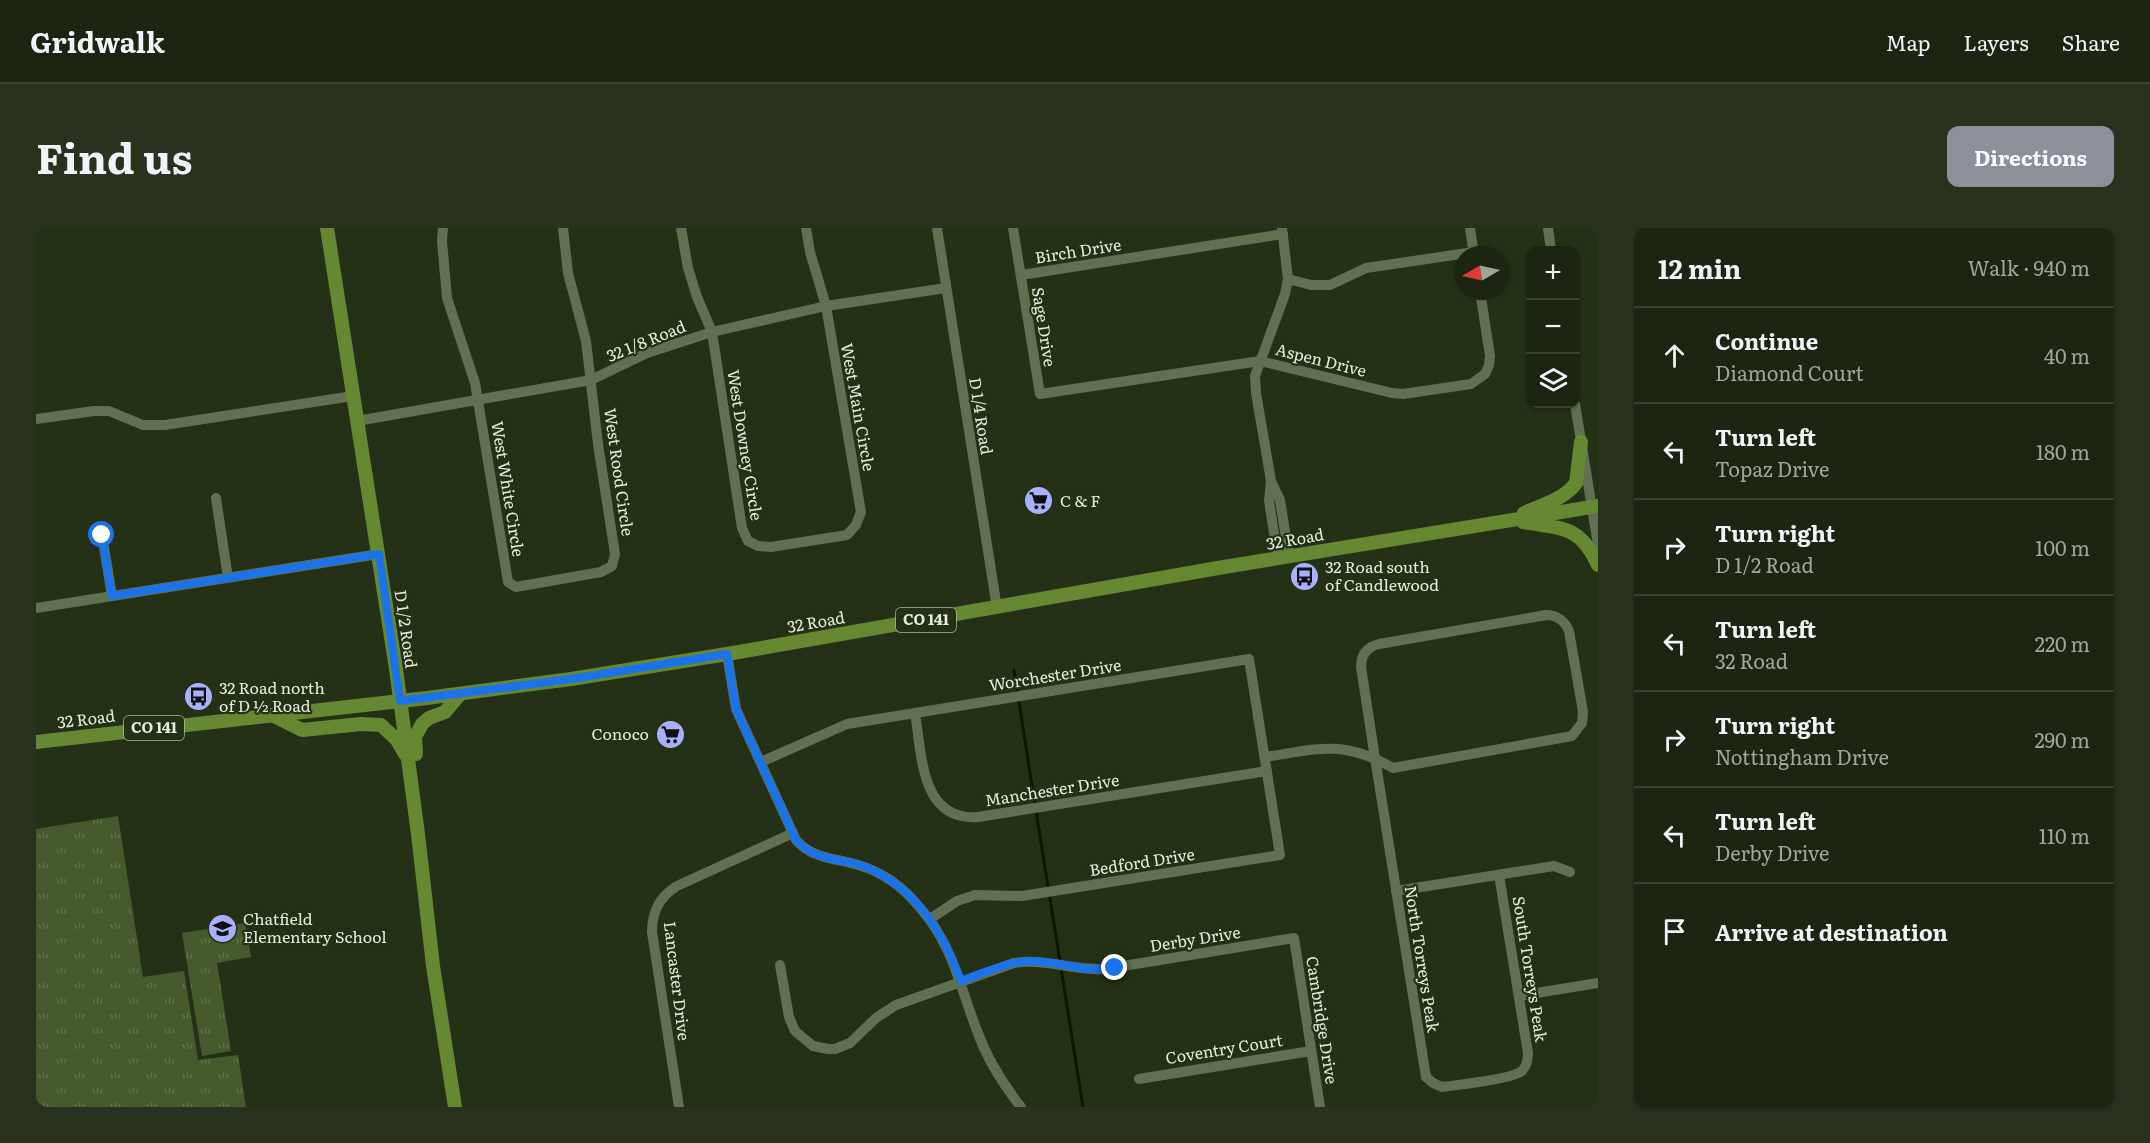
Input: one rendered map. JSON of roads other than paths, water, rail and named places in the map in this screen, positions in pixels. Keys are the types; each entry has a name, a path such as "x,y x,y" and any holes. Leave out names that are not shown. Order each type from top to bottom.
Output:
{"main road":[{"name":"D 1/2 Road","path":"327,228 379,554 408,759 433,966 454,1107"},
{"path":"1509,520 1564,495 1572,489 1576,483 1581,442"},
{"name":"32 Road","path":"36,742 460,694 571,679 1595,506"},
{"path":"1509,520 1568,530 1581,537 1598,565"},
{"path":"412,792 418,777 415,737 422,724 429,718 446,712 460,694"},
{"path":"272,715 302,730 361,724 381,725 397,740 408,759"}],"street":[{"name":"West White Circle","path":"444,228 442,241 447,298 475,383 508,582"},
{"path":"563,228 568,273 586,341 591,380"},
{"path":"681,228 696,297 712,332"},
{"name":"West Main Circle","path":"806,228 810,252 826,306 861,512"},
{"name":"D 1/4 Road","path":"937,228 997,608"},
{"name":"Sage Drive","path":"1013,228 1040,394"},
{"path":"1470,228 1473,246"},
{"path":"1548,228 1550,246"},
{"path":"1282,231 1288,279 1285,294 1255,376 1271,481 1269,501 1283,558"},
{"name":"Birch Drive","path":"1021,275 1282,231"},
{"path":"1288,279 1311,285 1330,285 1366,268 1454,256"},
{"name":"32 1/8 Road","path":"357,421 591,380 647,353 712,332 826,306 946,288"},
{"name":"Aspen Drive","path":"1040,394 1260,361 1392,393 1403,394 1471,384 1485,374 1489,365 1490,356 1481,300"},
{"name":"West Downey Circle","path":"712,332 742,528 748,541 758,546 771,547 847,535 856,525 861,512"},
{"name":"West Rood Circle","path":"508,582 516,587 529,586 601,572 612,566 615,554 598,444 591,380"},
{"path":"36,419 109,411 144,425 165,425 353,396"},
{"path":"1576,408 1595,506 1598,545"},
{"path":"216,498 228,578"},
{"path":"102,535 112,596"},
{"path":"36,608 379,554"},
{"name":"North Torreys Peak","path":"1375,758 1393,768 1572,736 1580,728 1583,718 1567,626 1556,616 1546,615 1379,644 1371,647 1362,657 1361,667 1375,758 1388,837 1396,891 1426,1077 1442,1087 1512,1076 1525,1067"},
{"path":"727,654 736,709 801,846 814,854 860,865 886,878 906,893 930,919 946,946 961,981 976,1029 990,1060 1017,1106"},
{"name":"Worchester Drive","path":"761,762 847,724 1249,659 1267,771"},
{"name":"Manchester Drive","path":"915,713 928,789 942,807 963,817 978,817 1267,771"},
{"path":"1265,757 1331,747 1350,749 1375,758"},
{"name":"Bedford Drive","path":"930,919 957,901 975,896 1022,896 1280,855 1267,771"},
{"name":"Lancaster Drive","path":"679,1107 652,932 655,910 662,898 677,886 793,833"},
{"path":"1396,891 1554,866 1570,872"},
{"name":"South Torreys Peak","path":"1500,875 1528,1053 1525,1067"},
{"name":"Derby Drive","path":"780,965 789,1017 795,1031 813,1046 828,1049 850,1043 890,1008 1004,966 1025,961 1086,969 1105,969 1294,938"},
{"name":"Cambridge Drive","path":"1294,938 1320,1107"},
{"path":"1519,996 1598,983"},
{"name":"Coventry Court","path":"1139,1079 1311,1051"}],"waterway":[{"path":"1014,670 1035,805"},
{"path":"1036,811 1060,962"},
{"path":"1061,968 1083,1107"}],"place":[{"name":"C & F","path":"1039,501"},
{"name":"32 Road south of Candlewood","path":"1304,576"},
{"name":"32 Road north of D ½ Road","path":"198,697"},
{"name":"Conoco","path":"670,734"},
{"name":"Chatfield Elementary School","path":"222,928"}]}
